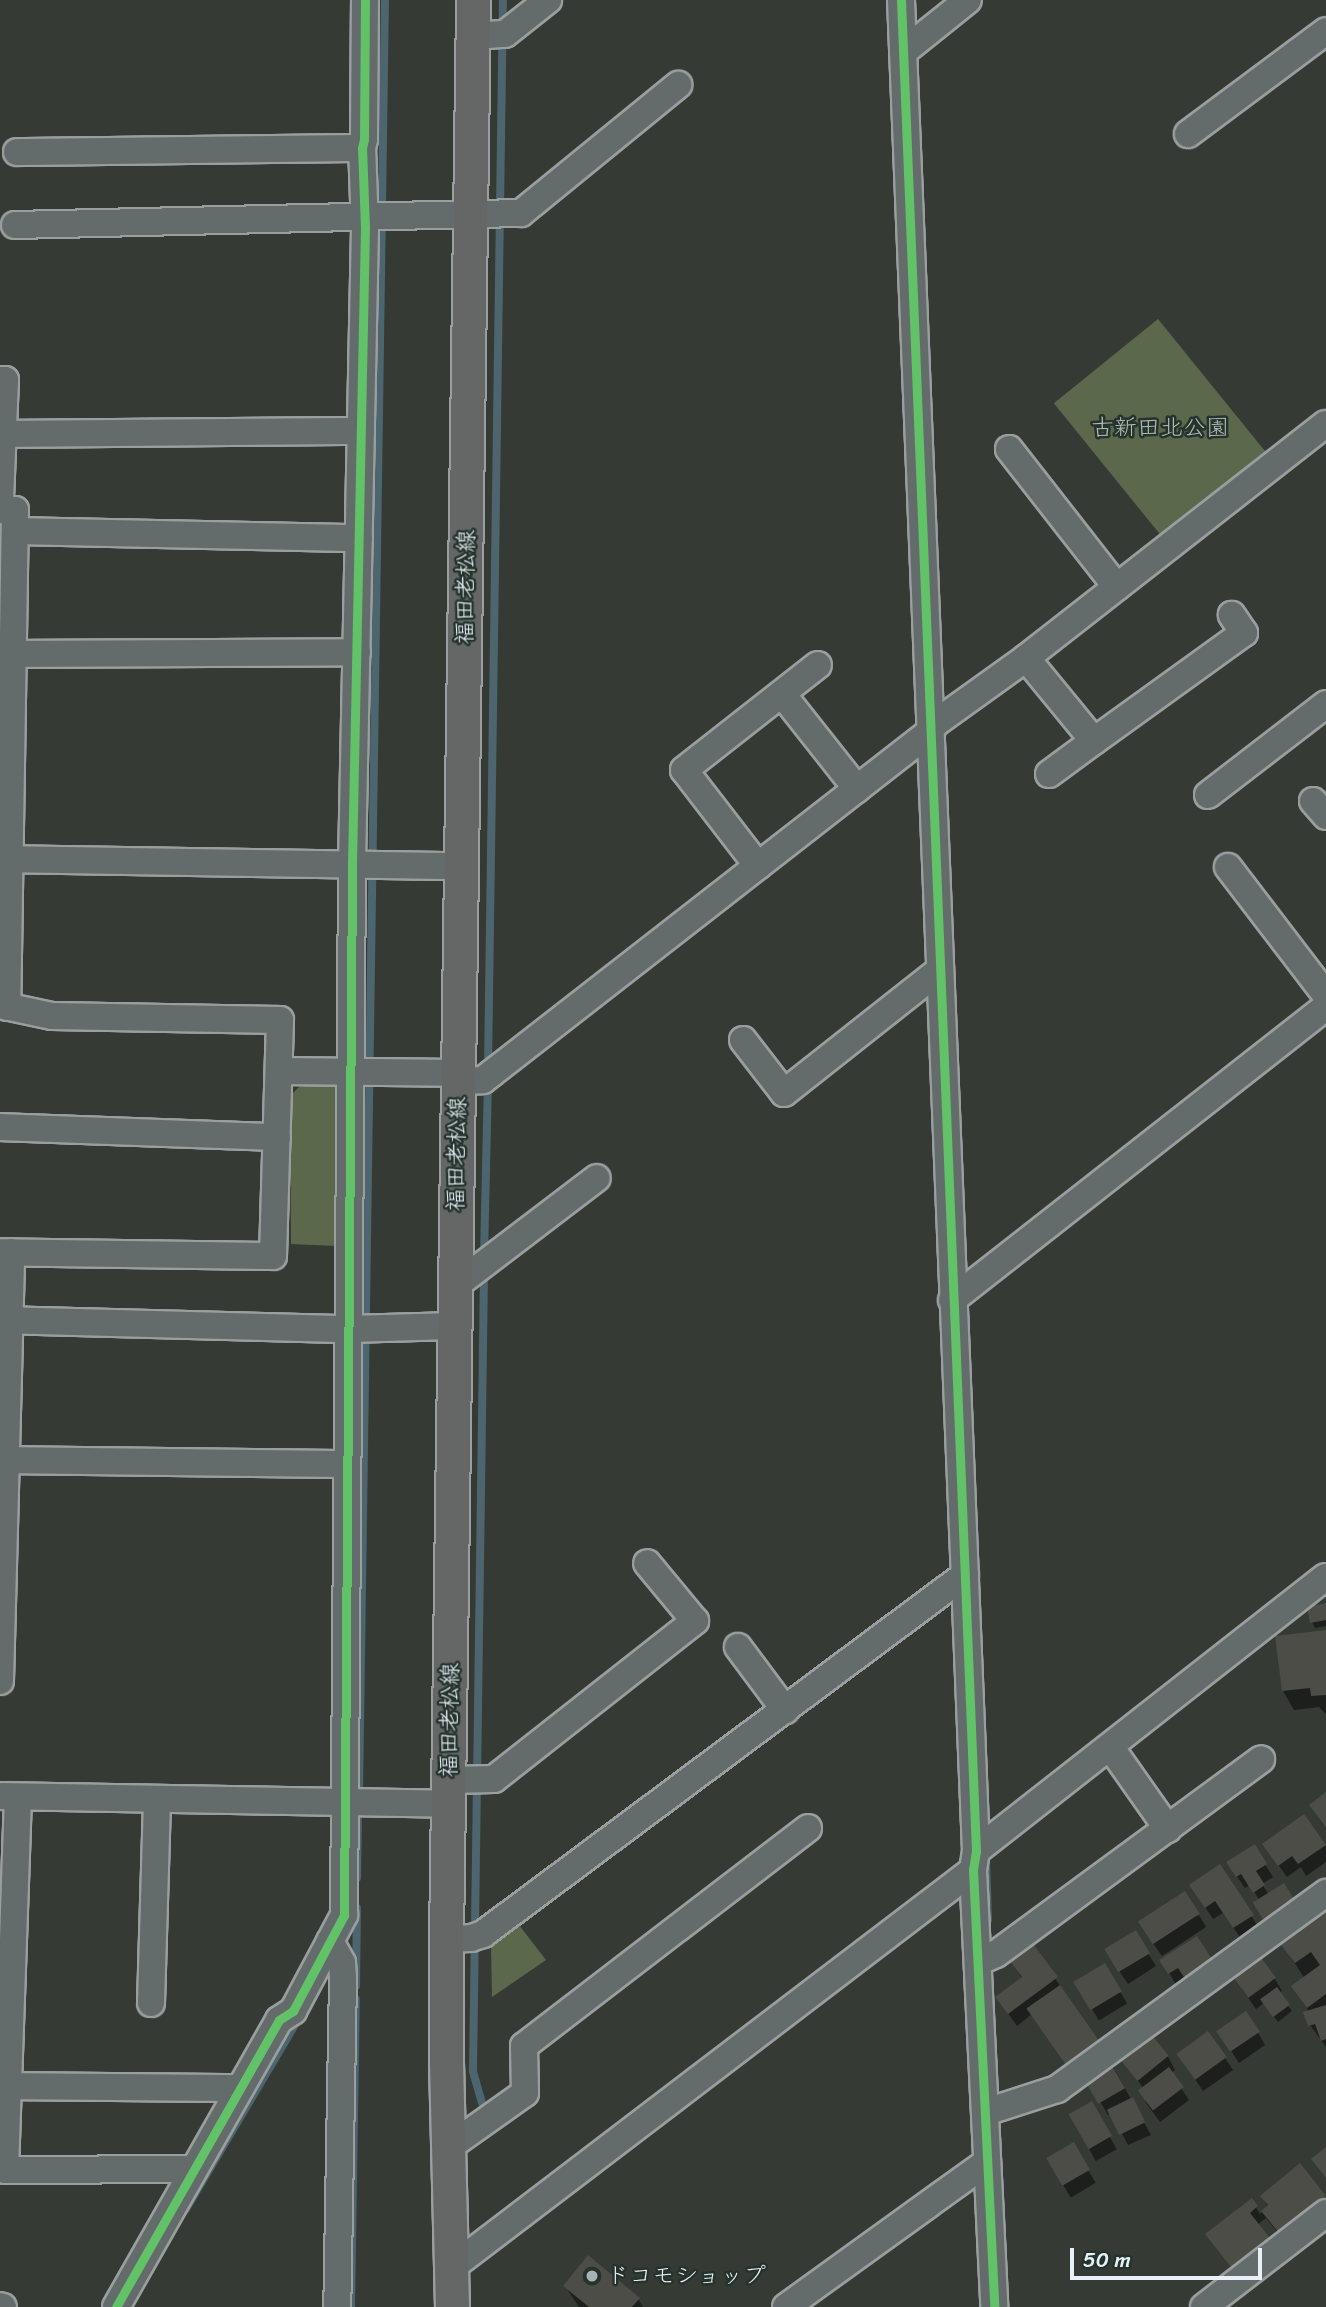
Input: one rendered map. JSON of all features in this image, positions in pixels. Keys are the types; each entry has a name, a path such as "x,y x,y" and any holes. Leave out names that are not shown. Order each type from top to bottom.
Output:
{"main road":[{"name":"福田老松線","path":"452,2307 449,2147 467,1937 454,1326 475,1271 473,1077 463,866 492,214 491,35 473,0"}],"street":[{"path":"337,2307 336,1950 344,1915 347,1464 359,1328 364,864 357,652 361,430 376,218 362,148 365,139 365,0"},
{"path":"491,35 548,0"},
{"path":"901,0 910,46 937,723 940,970 960,1294 965,1575 994,2110 987,2162 994,2307"},
{"path":"910,46 968,0"},
{"path":"1188,134 1326,31"},
{"path":"15,225 521,214 678,85"},
{"path":"17,152 362,148"},
{"path":"0,380 5,380 0,498"},
{"path":"279,1071 473,1077 758,866 858,789 937,723 1026,658 1326,424"},
{"path":"3,434 361,430"},
{"path":"1009,449 1117,587"},
{"path":"0,1681 5,1460 5,1252 274,1256 280,1020 52,1016 4,1006 6,712 13,654 7,587 7,521 359,538"},
{"path":"1049,774 1244,633 1232,615"},
{"path":"13,654 357,652"},
{"path":"1026,658 1094,741"},
{"path":"758,866 684,770 818,665"},
{"path":"782,694 858,789"},
{"path":"1208,795 1326,704"},
{"path":"5,859 463,866"},
{"path":"1228,867 1326,995"},
{"path":"743,1040 784,1093 940,970"},
{"path":"960,1294 1326,1007"},
{"path":"0,1127 277,1137"},
{"path":"475,1271 597,1178"},
{"path":"4,1320 359,1328 454,1326"},
{"path":"5,1460 347,1464"},
{"path":"194,2169 5,2170 8,2086 9,1796 346,1801 464,1786 494,1779 695,1621 647,1563"},
{"path":"467,1937 785,1710 965,1575"},
{"path":"451,2268 1326,1577"},
{"path":"738,1647 785,1710"},
{"path":"1111,1748 1168,1829"},
{"path":"987,1958 1261,1759"},
{"path":"151,2003 157,1798"},
{"path":"449,2147 525,2093 524,2046 807,1828"},
{"path":"994,2110 1057,2089 1326,1893"},
{"path":"116,2307 279,2020 293,2011 336,1950"},
{"path":"8,2086 240,2088"},
{"path":"786,2307 987,2162"},
{"path":"1204,2307 1326,2213"}],"green space":[{"name":"古新田北公園","path":"1158,319 1269,456 1165,540 1054,403"},
{"path":"304,1082 337,1084 337,1246 291,1244 290,1096"},
{"path":"519,1925 546,1960 492,1997 491,1945"}],"building":[{"path":"1326,1603 1326,1620 1310,1623 1307,1607"},
{"path":"1326,1630 1326,1695 1311,1696 1310,1688 1282,1691 1275,1636"},
{"path":"1326,1792 1326,1827 1309,1805"},
{"path":"1304,1814 1326,1845 1298,1864 1292,1856 1278,1866 1262,1844"},
{"path":"1255,1844 1267,1864 1256,1871 1265,1885 1253,1893 1241,1874 1236,1877 1226,1862"},
{"path":"1220,1864 1254,1915 1233,1928 1215,1901 1205,1908 1189,1885"},
{"path":"1284,1883 1298,1905 1266,1925 1253,1903"},
{"path":"1185,1891 1200,1914 1153,1944 1138,1921"},
{"path":"1326,1907 1326,1994 1307,2008 1291,1986 1320,1965 1311,1952 1295,1963 1278,1941"},
{"path":"1136,1930 1150,1953 1118,1972 1104,1949"},
{"path":"1197,1936 1217,1967 1189,1985 1178,1968 1168,1974 1159,1960"},
{"path":"1030,1940 1058,1977 1008,2014 995,1997 1022,1977 1007,1957"},
{"path":"1260,1956 1276,1978 1248,1998 1232,1976"},
{"path":"1105,1963 1122,1991 1090,2010 1073,1982"},
{"path":"1060,1985 1103,2046 1069,2070 1026,2009"},
{"path":"1277,1987 1290,2005 1273,2017 1260,1999"},
{"path":"1326,2005 1326,2039 1321,2041 1315,2024 1308,2026 1303,2012"},
{"path":"1246,2011 1260,2032 1230,2052 1216,2031"},
{"path":"1208,2031 1227,2057 1195,2080 1176,2054"},
{"path":"1151,2034 1169,2056 1138,2081 1120,2059"},
{"path":"1111,2064 1125,2088 1098,2104 1084,2080"},
{"path":"1169,2067 1184,2087 1153,2110 1138,2090"},
{"path":"1133,2097 1145,2122 1119,2135 1107,2110"},
{"path":"1092,2101 1112,2136 1089,2149 1069,2114"},
{"path":"1074,2142 1090,2170 1062,2186 1046,2158"},
{"path":"1326,2147 1326,2178 1311,2159"},
{"path":"1300,2163 1326,2196 1280,2234 1261,2211 1268,2205 1260,2196"},
{"path":"1252,2198 1258,2206 1250,2213 1270,2238 1231,2267 1205,2234"},
{"name":"ドコモショップ","path":"588,2255 640,2298 632,2307 589,2307 563,2286"}],"waterway":[{"path":"359,1793 385,0"},
{"path":"488,1068 503,0"},
{"path":"484,1257 488,1081"},
{"path":"482,2103 473,2071 484,1270"},
{"path":"357,1878 358,1814"},
{"path":"986,1860 988,1920"},
{"path":"356,1986 357,1908"},
{"path":"351,2307 356,1999"},
{"path":"186,2209 299,2018"}],"cycle path":[{"path":"116,2307 279,2020 293,2011 344,1915 352,864 365,228 362,148 365,0"},
{"path":"901,0 976,1851 973,1870 994,2307"}],"place":[{"name":"ドコモショップ","path":"592,2276"}]}
